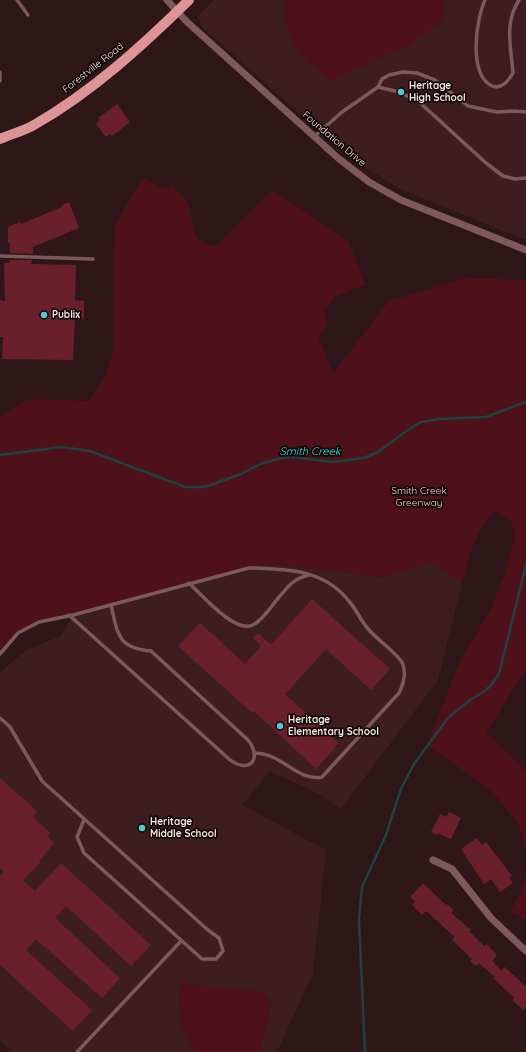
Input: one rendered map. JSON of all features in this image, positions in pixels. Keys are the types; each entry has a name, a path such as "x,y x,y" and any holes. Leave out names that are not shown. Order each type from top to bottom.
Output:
{"main road":[{"name":"Forestville Road","path":"0,139 33,126 64,106 108,74 189,0"}],"street":[{"name":"Foundation Drive","path":"167,0 178,10 186,21 314,137 338,158 370,182 400,200 526,250"},
{"path":"433,860 452,869 491,918 526,951"}],"lane":[{"path":"17,0 28,15"},
{"path":"485,0 480,10 476,33 477,55 479,72 485,82 494,87 502,86 514,73 509,43 510,24 519,0"},
{"path":"0,72 0,81"},
{"path":"314,137 342,112 378,87 382,79 389,75 403,72 417,73 435,80 468,106 497,112 515,110 526,112"},
{"path":"378,87 395,91 416,100 502,176 515,179 526,178"},
{"path":"0,256 93,259"},
{"path":"0,654 18,634 39,622 111,605 189,583 249,568 276,568 310,574 332,584 348,600 368,630 397,656 405,668 404,683 398,693 322,777 314,778 304,776 274,757 255,754"},
{"path":"189,583 232,622 241,626 249,627 259,620 292,581 310,574"},
{"path":"69,615 238,766 246,766 251,762 255,754 254,748 248,740 151,651 135,649 126,645 116,627 111,605"},
{"path":"0,718 10,728 42,780 84,820 208,930 220,938 223,951 216,959 202,959 84,853 77,837 84,820"},
{"path":"77,1052 181,941"}],"shaded area":[{"name":"Heritage High School","path":"214,0 526,0 526,240 400,189 349,157 202,27 197,17"},
{"name":"Heritage Middle School","path":"432,563 462,583 438,680 341,809 319,794 270,771 242,805 326,850 313,973 277,1052 12,1052 0,1041 0,674 6,667 28,649 61,636 73,615 275,564 380,577"}],"green space":[{"path":"284,0 445,1 442,21 408,46 330,81 303,56 290,36 284,13"},
{"name":"Smith Creek Greenway","path":"143,178 165,189 172,186 183,196 189,207 196,235 200,240 207,244 216,246 272,190 349,242 365,285 335,297 324,310 328,324 318,336 333,373 389,301 466,278 526,280 526,669 486,733 526,770 526,848 519,825 492,791 427,745 461,659 489,613 506,571 515,536 511,521 494,511 477,536 470,553 462,583 432,563 380,577 275,564 249,568 73,615 39,622 18,633 0,651 0,417 29,399 89,401 105,377 113,354 114,226"},
{"path":"526,862 526,919 510,912 525,883"},
{"path":"180,983 263,992 272,1003 260,1052 195,1052 185,1035 180,1019"}],"building":[{"path":"117,104 130,122 112,136 110,134 106,137 96,124 100,120 98,118"},
{"path":"69,202 79,228 33,247 33,254 10,253 10,243 8,243 8,227 20,222 21,224 62,207 62,205"},
{"name":"Publix","path":"9,260 32,260 31,264 76,265 75,300 84,301 84,319 75,319 73,360 2,359 3,337 0,337 0,300 5,301 4,263 9,263"},
{"path":"312,599 390,669 371,690 326,649 285,694 339,743 316,769 254,711 252,713 178,646 200,623 245,664 261,646 253,638 258,633 271,645"},
{"path":"0,778 37,811 33,817 50,833 47,836 54,843 39,862 40,863 23,880 35,891 61,863 151,945 131,966 66,906 55,918 120,978 102,998 36,939 26,950 92,1010 73,1031 0,965 0,876 4,871 0,868"},
{"path":"449,812 461,818 451,839 438,833 437,835 431,832 440,814 446,817"},
{"path":"477,838 482,845 486,842 512,876 509,878 513,883 500,892 491,879 484,884 461,849"},
{"path":"423,883 446,905 447,904 454,910 451,913 471,930 469,931 484,946 486,944 497,955 492,961 501,970 505,967 526,987 526,1007 523,1010 512,1000 514,998 493,978 495,977 479,963 476,966 470,961 472,959 452,940 455,937 426,911 422,915 412,905 415,902 410,897"}],"waterway":[{"name":"Smith Creek","path":"0,455 61,447 90,451 185,487 205,487 241,474 260,464 281,458 292,457 333,462 364,458 378,452 421,422 439,419 486,417 526,402"},
{"path":"365,1052 359,920 362,887 386,835 401,789 414,764 448,718 470,700 485,691 499,674 526,565"}],"place":[{"name":"Heritage High School","path":"401,92"},
{"name":"Publix","path":"44,315"},
{"name":"Heritage Elementary School","path":"280,726"},
{"name":"Heritage Middle School","path":"142,828"}]}
